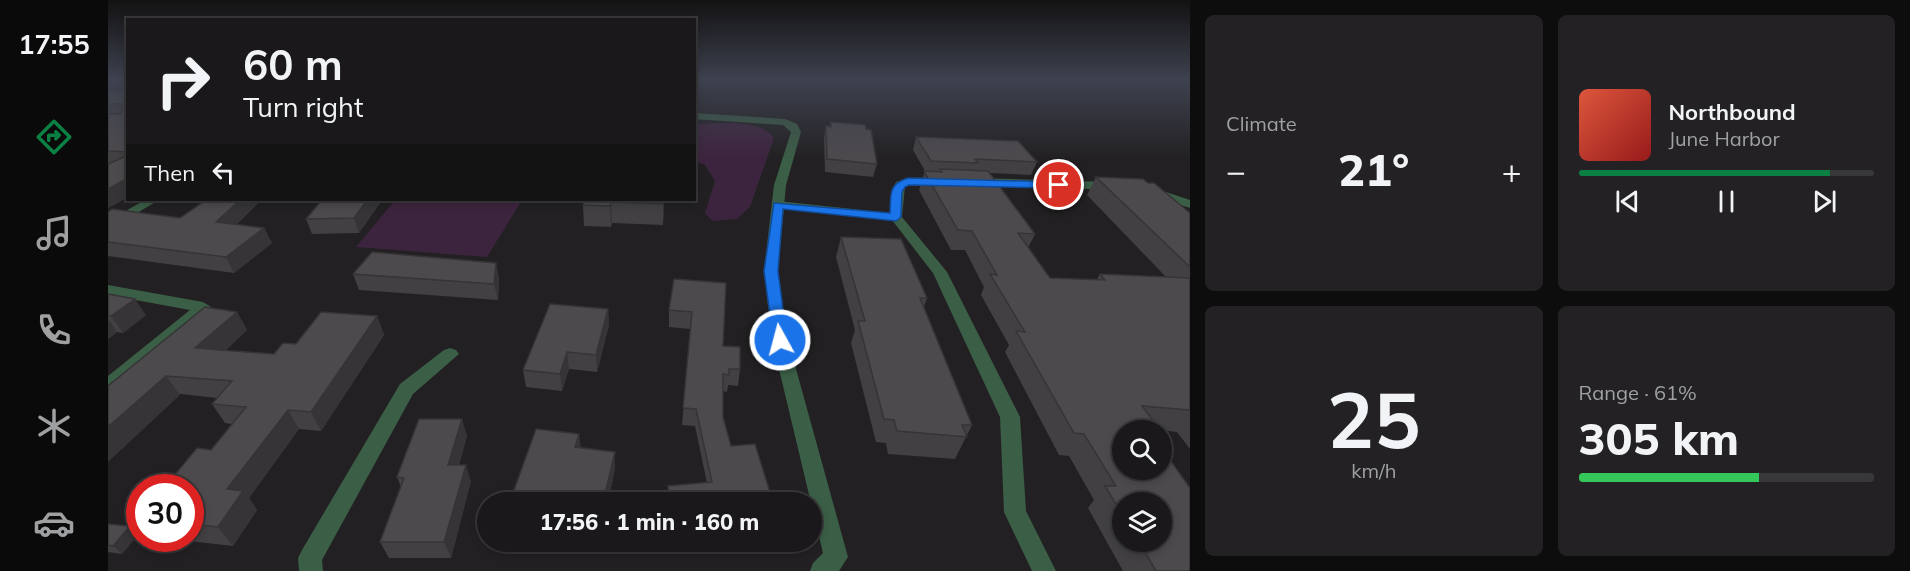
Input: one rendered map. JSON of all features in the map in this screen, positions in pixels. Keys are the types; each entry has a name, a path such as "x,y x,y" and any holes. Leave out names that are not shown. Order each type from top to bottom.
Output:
{"street":[{"path":"696,116 785,122 793,126 796,132 780,185 771,271 780,340 836,557 822,571"},
{"path":"1044,571 1015,512 1010,417 940,272 896,217 897,192 900,184 923,180 1133,187 1190,204"},
{"path":"108,226 151,201"},
{"path":"778,205 896,217"},
{"path":"108,290 203,307 108,386"},
{"path":"311,571 310,558 406,389 450,354"}],"shaded area":[{"path":"696,124 750,125 765,130 774,138 750,207 737,219 712,221 705,213 715,181 705,165 696,161"},
{"path":"394,201 521,201 487,257 356,247"}],"building":[{"path":"123,106 126,106 126,152 108,151 108,114 121,114"},
{"path":"831,122 865,125 866,129 871,130 877,164 827,159 826,126 831,127"},
{"path":"916,137 1018,141 1037,162 975,159 978,163 931,161"},
{"path":"126,156 126,179 108,189 108,164"},
{"path":"940,169 988,171 1035,234 1018,233 1050,278 1105,280 1100,274 1190,278 1190,410 1142,406 1152,420 1112,420 1112,480 1084,434 1074,433 1016,331 1025,332 990,274 997,275 972,231 958,230 924,171 942,172"},
{"path":"1096,177 1143,179 1148,183 1154,183 1190,213 1190,267"},
{"path":"205,201 239,201 216,222 264,228 226,257 108,242 108,212 112,209 180,218"},
{"path":"321,201 366,201 354,218 306,219"},
{"path":"584,201 663,201 663,204 611,202 610,206 583,205"},
{"path":"841,237 901,239 927,298 920,298 972,425 962,425 967,437 897,431 894,420 884,419 858,321 865,321"},
{"path":"372,252 496,263 494,284 353,274"},
{"path":"674,279 726,283 723,346 740,347 740,369 729,369 729,375 723,374 723,417 731,446 755,444 770,492 669,492 668,486 712,482 696,409 683,408 692,312 669,310"},
{"path":"108,294 135,299 108,316"},
{"path":"550,304 608,309 596,355 567,352 560,374 523,370"},
{"path":"205,307 237,312 195,348 274,354 283,343 296,344 321,312 377,316 311,412 288,410 227,489 243,491 218,527 204,526 204,474 176,474 197,448 211,450 246,407 212,404 232,381 166,376 108,427 108,386"},
{"path":"419,419 462,419 448,465 466,465 444,542 380,542 404,478 397,477"},
{"path":"536,429 579,434 575,447 615,452 605,492 513,492"},
{"path":"1172,463 1190,488 1190,571 1156,571 1145,552 1172,552 1172,492 1112,492 1112,498 1105,486 1116,486 1112,480 1172,480"},
{"path":"108,524 126,526 126,531 113,546 108,545"}],"route":[{"path":"780,340 771,271 778,205 896,217 897,192 900,184 908,182 923,180 1059,185"}]}
